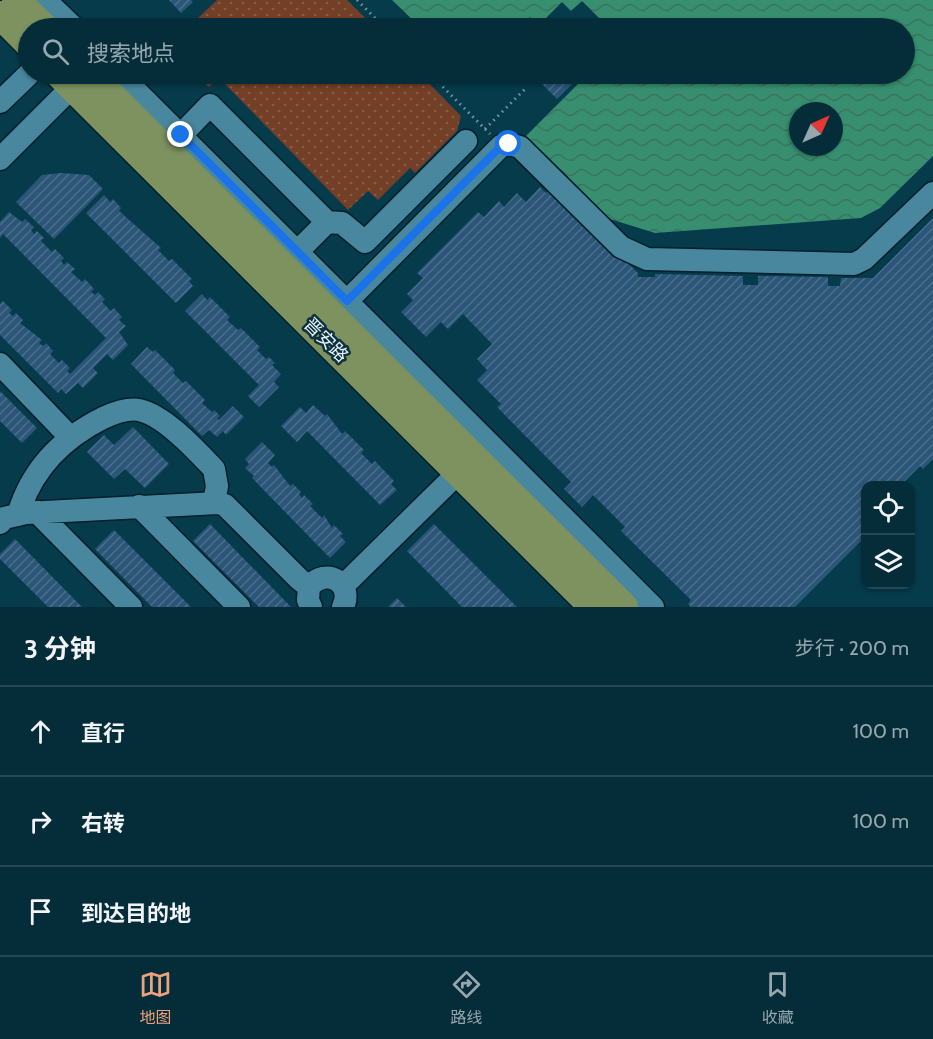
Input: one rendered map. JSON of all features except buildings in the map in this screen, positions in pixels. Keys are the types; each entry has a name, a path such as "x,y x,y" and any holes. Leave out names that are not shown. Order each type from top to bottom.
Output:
{"main road":[{"path":"16,0 35,18"},
{"path":"0,15 18,33"},
{"name":"晋安路","path":"84,84 459,472 593,607"},
{"name":"晋安路","path":"84,84 624,607"}],"street":[{"path":"45,0 64,18"},
{"path":"0,102 19,84"},
{"path":"0,159 70,84"},
{"path":"129,84 653,607"},
{"path":"181,135 210,105 327,222 342,223 365,242 475,135"},
{"path":"347,301 501,146 515,144 520,147 621,248 647,259 854,264 864,259 933,193"},
{"path":"297,252 327,222"},
{"path":"0,364 70,437"},
{"path":"18,517 25,491 40,468 70,437 111,414 138,410 150,414 195,448 214,469 216,486 214,502"},
{"path":"310,597 320,578 327,576 334,578 343,597 459,472"},
{"path":"18,517 139,506 214,502 225,505 299,579 310,597"},
{"path":"139,506 239,607"},
{"path":"18,517 120,603"}],"path":[{"path":"357,0 375,18"},
{"path":"437,84 475,135 501,146"},
{"path":"475,135 526,88"}],"shaded area":[{"path":"217,0 347,0 365,18 198,18"},
{"path":"225,84 430,84 461,116 457,131 415,173 410,168 378,200 368,191 348,210"}],"water":[{"path":"392,0 933,0 933,156 880,208 861,218 655,233 610,219 526,136 578,84 915,84 915,18 599,18 582,1 571,11 562,2 546,18 411,18"}],"route":[{"path":"181,135 347,301 501,146 509,144"}]}
